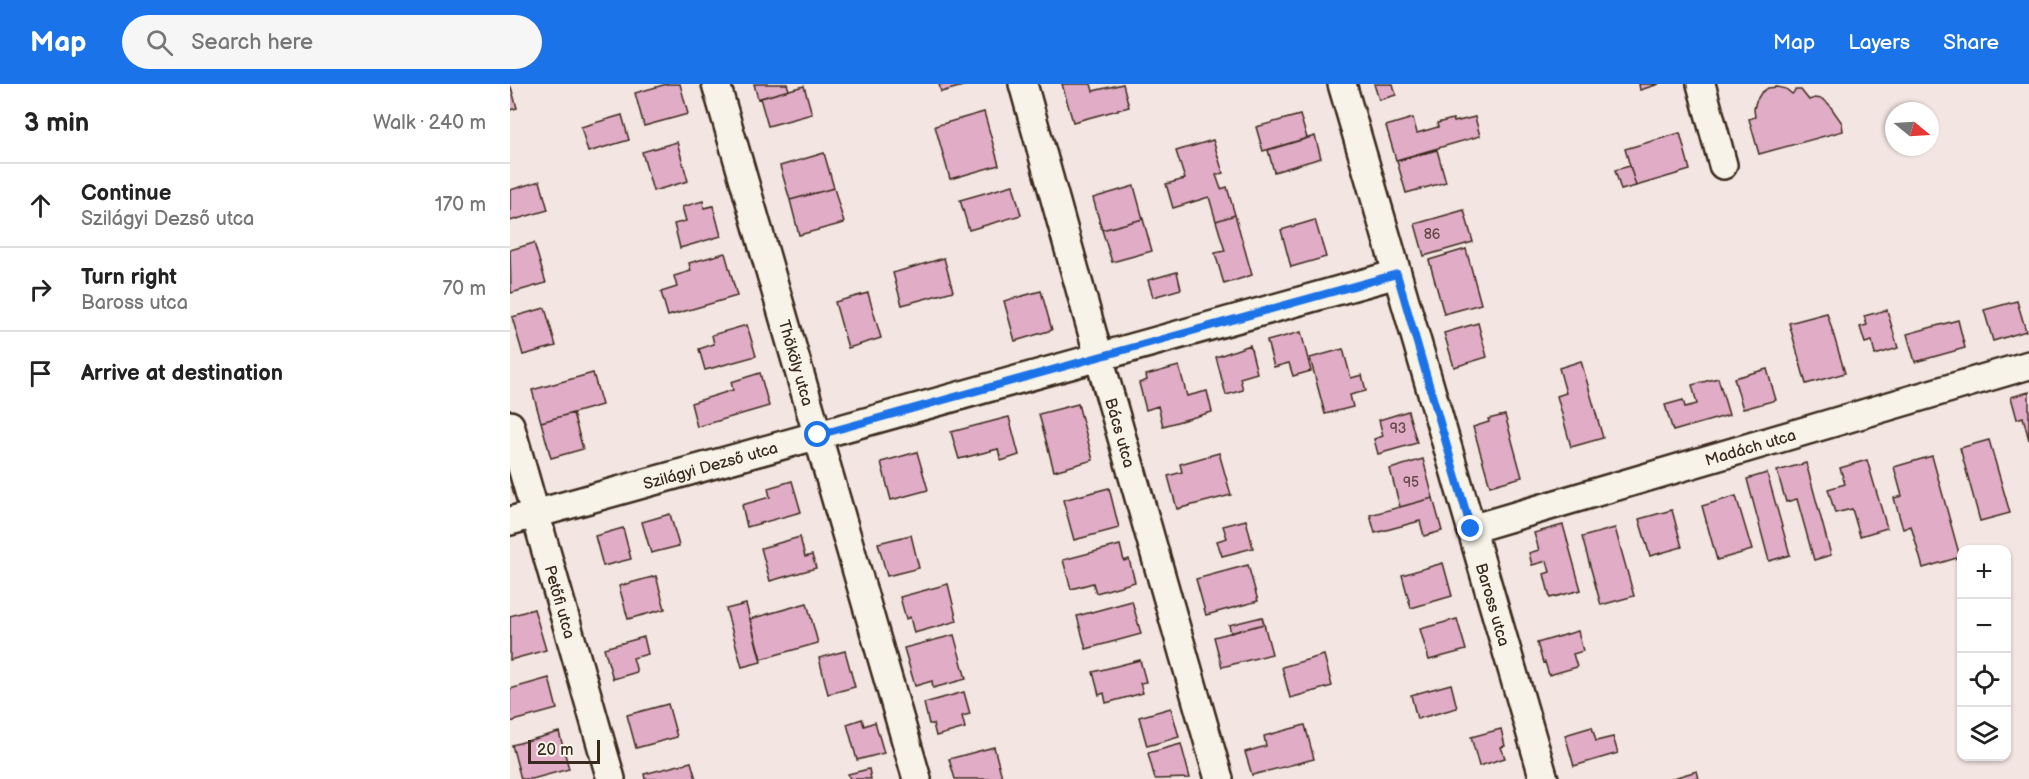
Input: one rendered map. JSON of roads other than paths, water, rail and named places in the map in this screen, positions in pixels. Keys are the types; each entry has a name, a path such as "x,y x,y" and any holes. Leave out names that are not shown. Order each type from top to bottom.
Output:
{"street":[{"name":"Thököly utca","path":"716,84 917,779"},
{"name":"Bács utca","path":"1023,84 1219,779"},
{"name":"Baross utca","path":"1342,84 1544,779"},
{"path":"1701,84 1723,165"},
{"name":"Szilágyi Dezső utca","path":"510,521 1397,274"},
{"name":"Madách utca","path":"1471,529 2029,365"},
{"name":"Petőfi utca","path":"510,425 611,779"}]}
